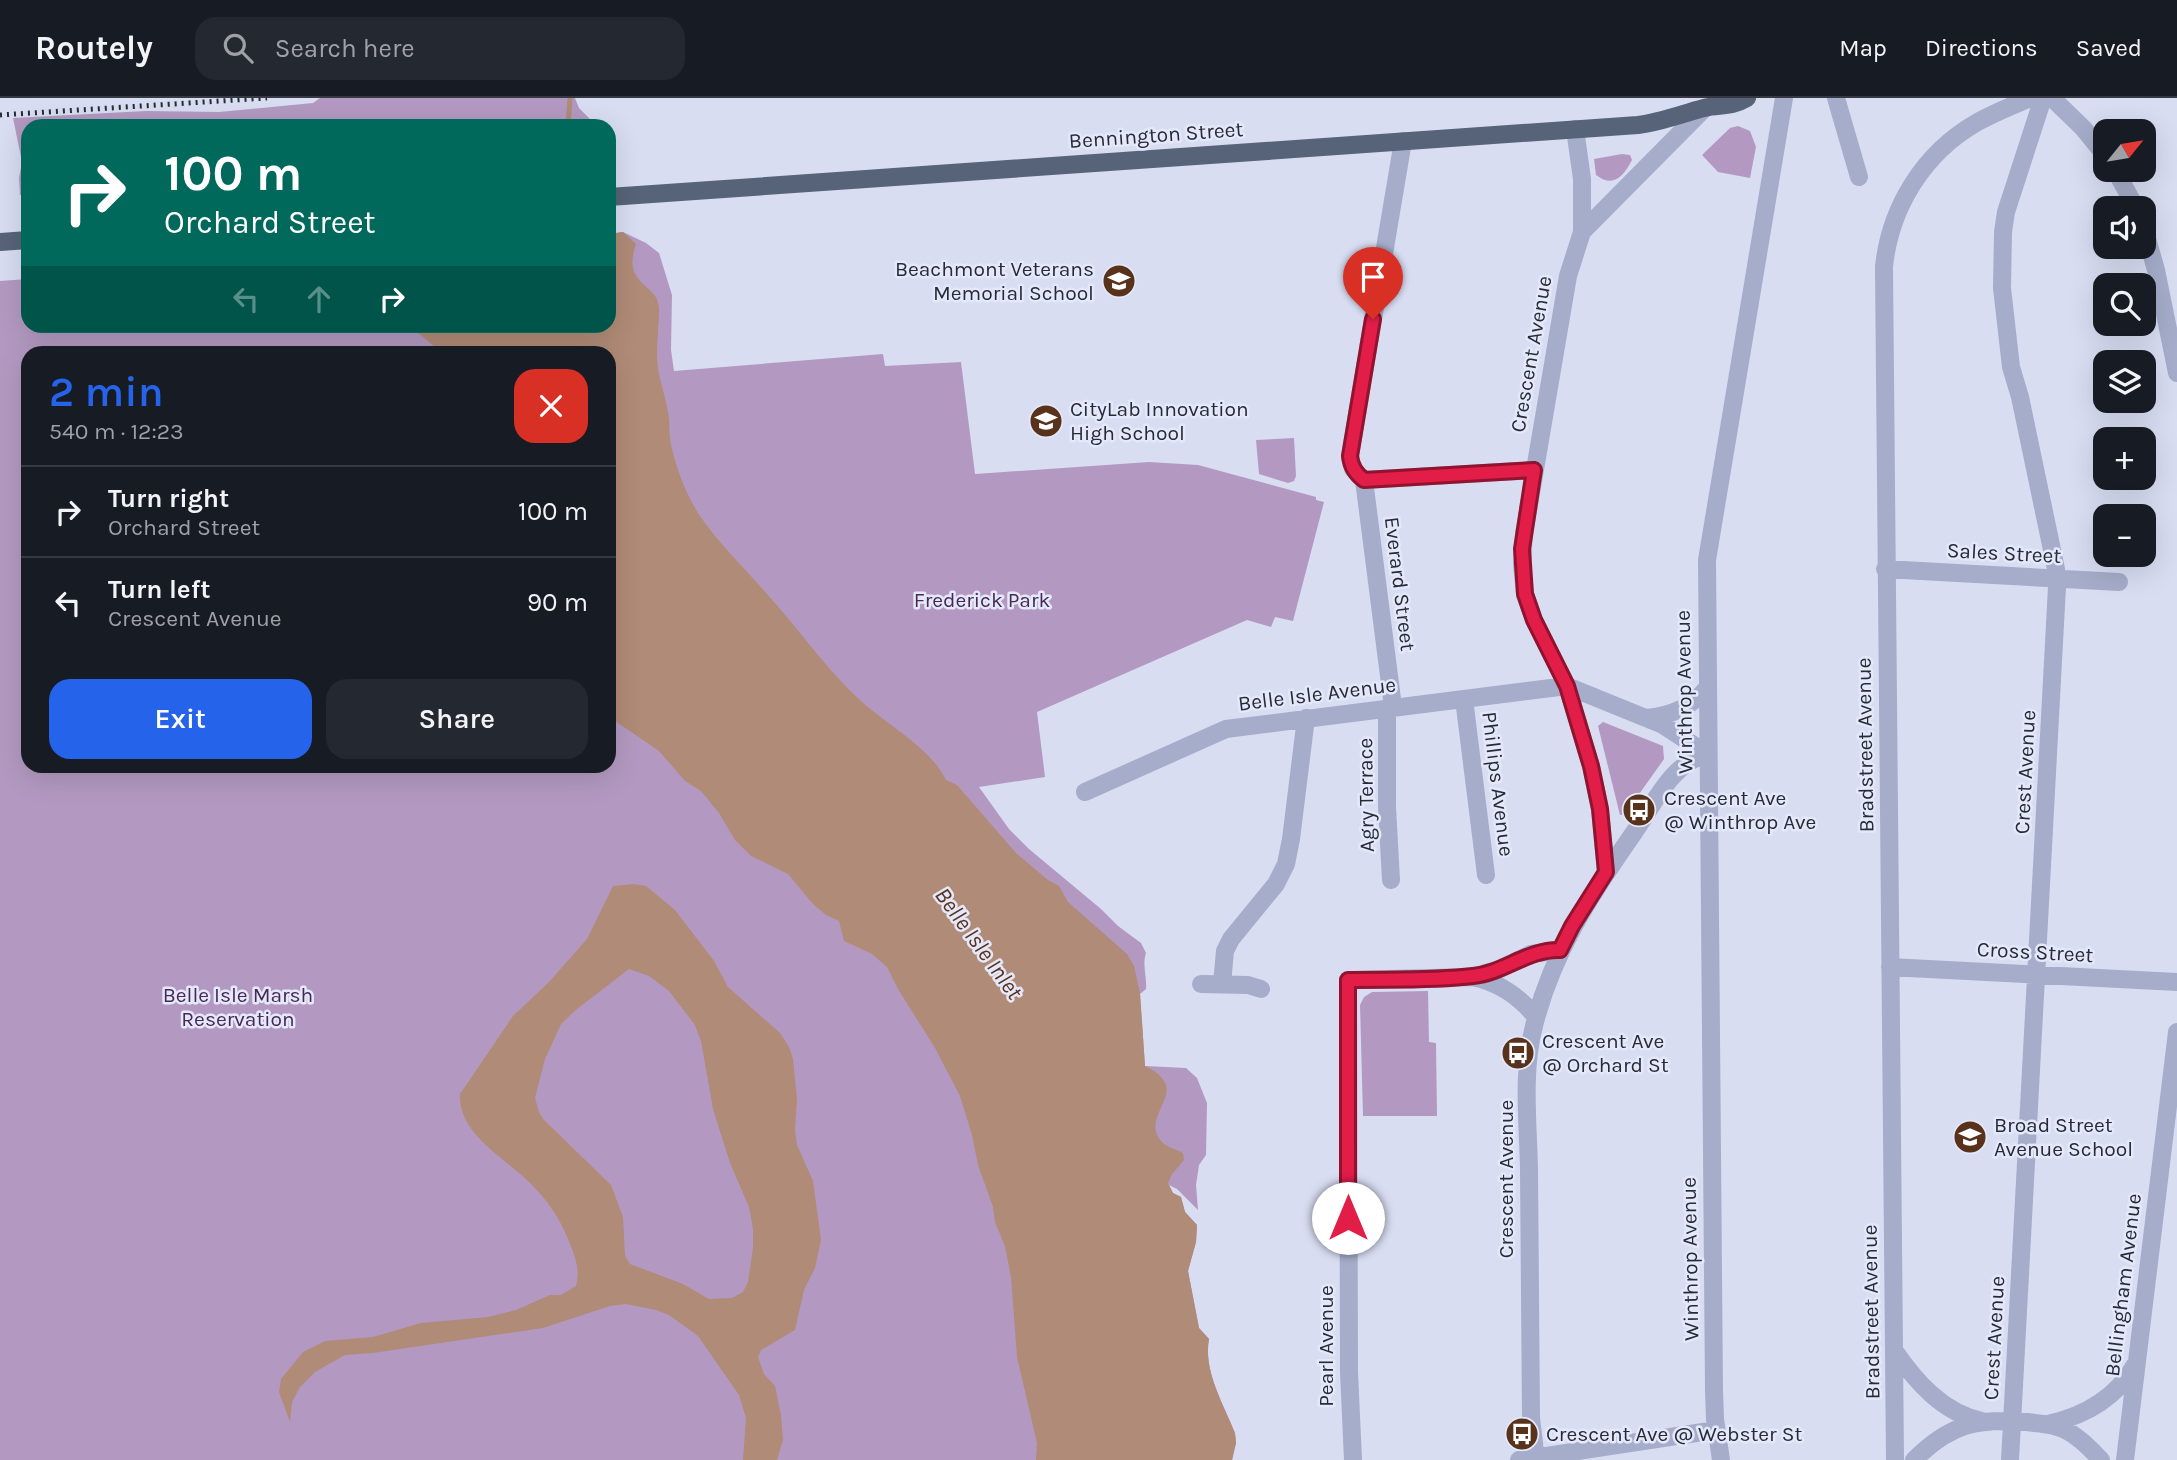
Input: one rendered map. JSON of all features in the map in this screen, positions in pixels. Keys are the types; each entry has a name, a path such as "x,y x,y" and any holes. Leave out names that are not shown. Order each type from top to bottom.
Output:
{"main road":[{"name":"Bennington Street","path":"616,197 1657,122 1708,103 1729,106 1747,98"},
{"path":"0,242 21,240"}],"street":[{"name":"Winthrop Avenue","path":"1721,1460 1714,1390 1706,588 1709,547 1784,98"},
{"path":"1836,98 1859,177"},
{"name":"Bradstreet Avenue","path":"1895,1460 1882,289 1885,258 1889,239 1905,197 1921,170 1935,154 1977,122 2030,98"},
{"name":"Crest Avenue","path":"2010,1460 2057,579 2020,397 2009,356 2002,288 2004,219 2043,98"},
{"path":"2052,98 2093,140"},
{"name":"Crescent Avenue","path":"1582,232 1708,103"},
{"name":"Crescent Avenue","path":"1575,129 1582,179 1582,232 1568,276 1534,470 1523,541 1523,579 1534,620 1567,686 1598,795 1606,872"},
{"name":"Everard Street","path":"1390,708 1364,480 1353,469 1350,456 1403,141"},
{"path":"2153,259 2177,373"},
{"path":"1364,480 1534,470"},
{"name":"Sales Street","path":"1885,569 2119,582"},
{"path":"1567,686 1671,730 1707,754"},
{"name":"Belle Isle Avenue","path":"1085,792 1219,731 1567,686"},
{"path":"1646,718 1680,709 1697,699 1707,688"},
{"name":"Phillips Avenue","path":"1464,699 1486,875"},
{"name":"Agry Terrace","path":"1390,708 1387,807 1391,880"},
{"path":"1222,984 1228,944 1276,884 1286,864 1292,839 1306,719"},
{"name":"Crescent Avenue","path":"1531,1459 1528,1089 1530,1045 1536,1017 1560,950 1606,872 1676,773 1692,759 1707,754"},
{"path":"1472,976 1497,970 1531,954 1560,950"},
{"name":"Cross Street","path":"1890,967 2177,982"},
{"path":"1472,976 1501,987 1523,1002 1536,1017"},
{"name":"Pearl Avenue","path":"1353,1460 1349,1373 1348,980 1472,976"},
{"path":"1201,984 1248,985 1261,989"},
{"name":"Bellingham Avenue","path":"2125,1460 2177,1032"},
{"path":"1894,1350 1913,1376 1938,1399 1958,1414 1982,1421"},
{"path":"2048,1424 2095,1407 2121,1386 2137,1363"},
{"path":"1914,1460 1943,1436 1982,1421 2048,1424 2076,1436 2101,1460"},
{"path":"1531,1459 1716,1430"}],"green space":[{"path":"320,98 575,98 579,108 590,119 21,119 21,157 13,118 146,111 219,112 313,103"},
{"path":"1738,126 1750,131 1756,147 1750,178 1718,172 1702,155 1730,128"},
{"path":"1630,155 1632,160 1618,178 1608,181 1596,175 1594,159"},
{"path":"21,167 21,195 20,195"},
{"path":"623,232 659,253 672,295 671,350 674,371 883,354 885,366 961,362 975,474 1149,462 1198,465 1316,497 1316,500 1324,502 1293,621 1275,617 1271,627 1247,620 1037,712 1045,777 979,787 1009,829 1029,849 1141,943 1146,953 1146,989 1140,994 1145,1066 1186,1068 1197,1078 1207,1103 1206,1155 1199,1165 1196,1185 1198,1210 1177,1189 1169,1185 1173,1193 1181,1197 1185,1212 1197,1225 1196,1242 1188,1271 1199,1328 1209,1339 1212,1375 1235,1433 1232,1460 0,1460 0,281 21,280 21,333 616,333 616,233"},
{"path":"1294,438 1294,481 1288,483 1259,474 1256,440"},
{"path":"1603,722 1663,746 1664,759 1625,814 1620,815 1598,726"},
{"path":"1428,991 1429,1042 1436,1043 1437,1116 1363,1116 1360,1005 1364,997 1372,992"}],"water":[{"name":"Belle Isle Inlet","path":"623,232 636,244 633,268 636,276 657,300 657,362 669,415 674,458 689,496 706,525 849,690 919,747 939,768 946,780 957,785 1016,853 1059,886 1068,902 1127,954 1134,966 1140,993 1145,1066 1160,1075 1166,1085 1156,1133 1165,1145 1183,1153 1184,1160 1168,1183 1173,1193 1181,1197 1185,1212 1197,1225 1196,1242 1188,1271 1199,1328 1209,1339 1212,1375 1235,1433 1232,1460 1036,1460 1037,1443 1017,1357 1011,1277 1005,1246 995,1222 960,1096 935,1048 887,967 872,954 844,941 839,921 813,904 788,874 751,856 735,840 719,813 701,791 685,781 659,751 616,722 616,346 434,346 418,333 616,333 616,233"},
{"path":"613,886 646,886 675,910 714,961 728,987 780,1033 793,1059 797,1099 797,1145 813,1181 821,1240 815,1268 804,1290 795,1330 761,1350 758,1357 764,1374 775,1386 781,1415 783,1440 777,1460 743,1460 746,1418 739,1395 698,1336 669,1315 626,1304 610,1306 543,1328 345,1355 315,1372 300,1387 292,1402 290,1422 279,1392 281,1379 303,1352 325,1341 373,1337 421,1323 488,1317 516,1310 550,1295 561,1295 576,1286 576,1260 558,1218 535,1188 474,1132 461,1108 460,1094 513,1016 549,982 587,939","holes":["629,969 649,976 669,991 695,1025 701,1041 713,1109 730,1163 749,1207 753,1248 748,1282 743,1292 732,1298 709,1299 683,1284 630,1264 625,1256 623,1217 611,1185 544,1120 535,1098 545,1059 561,1024"]}],"waterway":[{"path":"568,119 570,98"}],"railway":[{"path":"0,115 267,98"}],"place":[{"name":"Beachmont Veterans Memorial School","path":"1119,281"},
{"name":"CityLab Innovation High School","path":"1046,421"},
{"name":"Crescent Ave @ Winthrop Ave","path":"1639,810"},
{"name":"Crescent Ave @ Orchard St","path":"1518,1053"},
{"name":"Broad Street Avenue School","path":"1970,1137"},
{"name":"Crescent Ave @ Webster St","path":"1522,1434"}],"route":[{"path":"1348,1218 1348,980 1481,975 1531,954 1560,950 1606,872 1600,809 1591,766 1567,686 1534,620 1525,594 1522,549 1534,470 1364,480 1356,474 1350,456 1373,319"}],"park label":[{"name":"Frederick Park","path":"982,600"},
{"name":"Belle Isle Marsh Reservation","path":"238,1007"}]}
